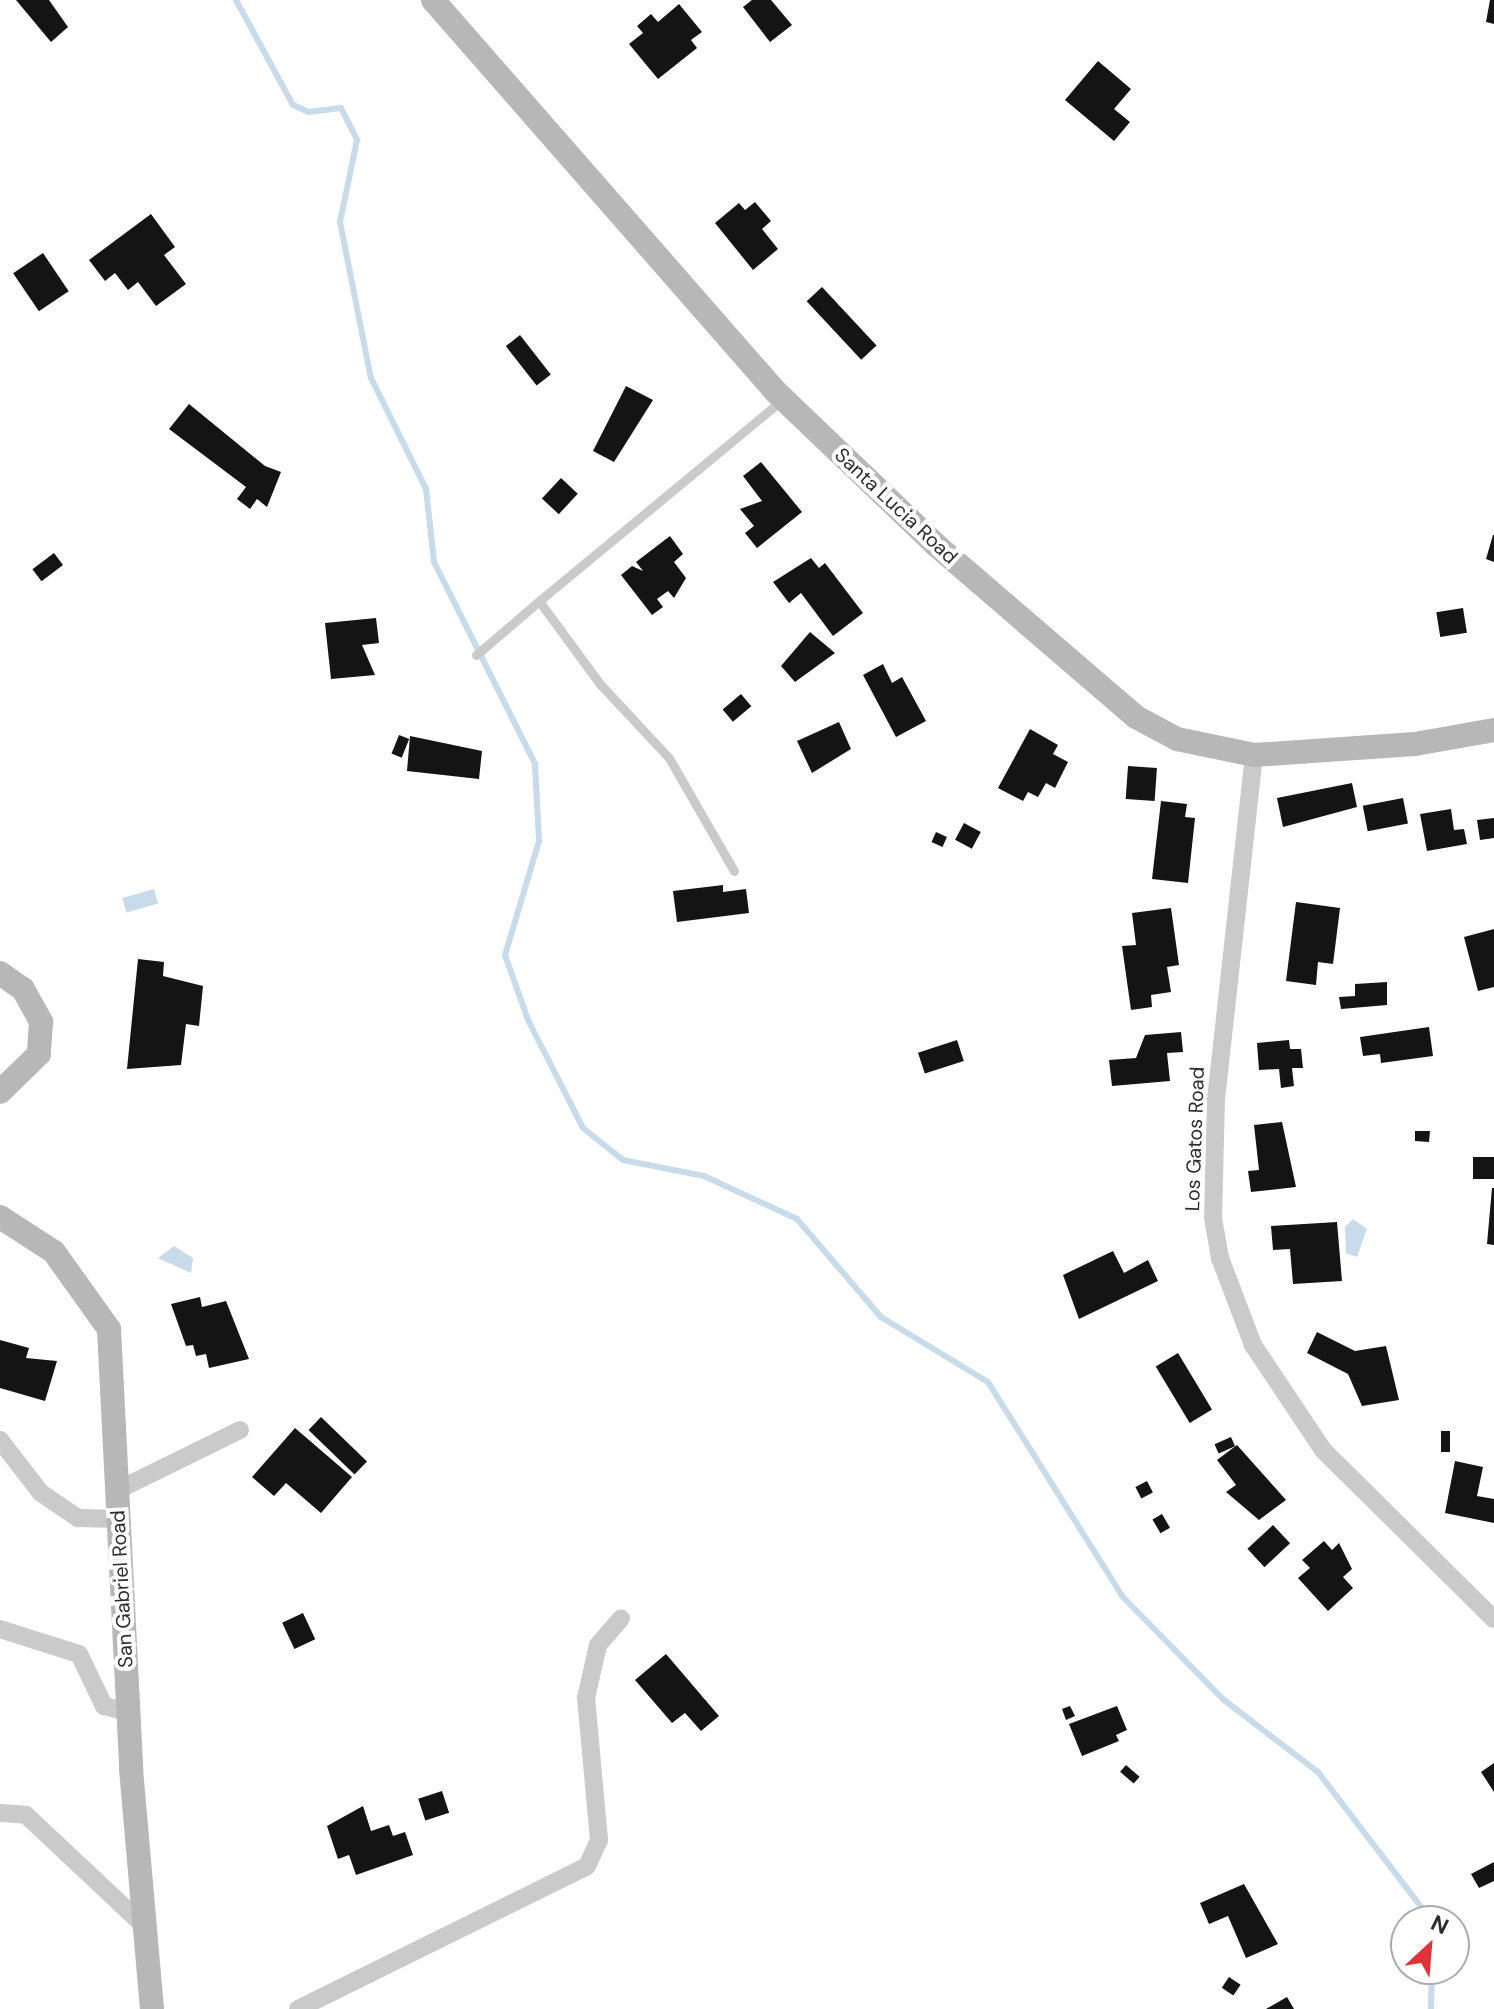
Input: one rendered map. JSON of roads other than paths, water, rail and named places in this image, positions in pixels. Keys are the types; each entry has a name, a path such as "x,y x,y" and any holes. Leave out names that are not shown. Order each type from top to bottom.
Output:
{"street":[{"name":"Santa Lucia Road","path":"433,0 783,399 936,545 1136,717 1177,739 1254,755 1415,744 1494,730"},
{"name":"Los Gatos Road","path":"1254,755 1216,1098 1213,1218 1220,1258 1253,1345 1323,1450 1494,1619"},
{"path":"0,973 23,989 41,1022 39,1054 0,1092"},
{"name":"San Gabriel Road","path":"0,1217 54,1252 86,1287 109,1329 128,1712 152,2009"},
{"path":"118,1490 240,1430"},
{"path":"0,1440 41,1493 78,1518 119,1519"},
{"path":"298,2009 587,1866 599,1840 586,1698 598,1645 621,1619"},
{"path":"0,1629 79,1654 104,1706 128,1712"},
{"path":"0,1813 26,1815 144,1926"}],"lane":[{"path":"476,655 783,399"},
{"path":"539,601 600,684 669,758 734,871"}],"water":[{"path":"154,889 158,903 126,913 122,898"},
{"path":"1353,1219 1367,1229 1357,1257 1346,1253 1345,1227"},
{"path":"174,1246 193,1258 191,1273 158,1258"}],"waterway":[{"path":"236,0 293,105 309,112 341,108 357,140 340,222 371,378 426,489 434,562 535,764 539,841 505,955 528,1020 583,1128 623,1160 704,1176 797,1219 881,1317 988,1382 1122,1596 1224,1700 1318,1772 1420,1905"},
{"path":"1431,2009 1432,1985"}]}
